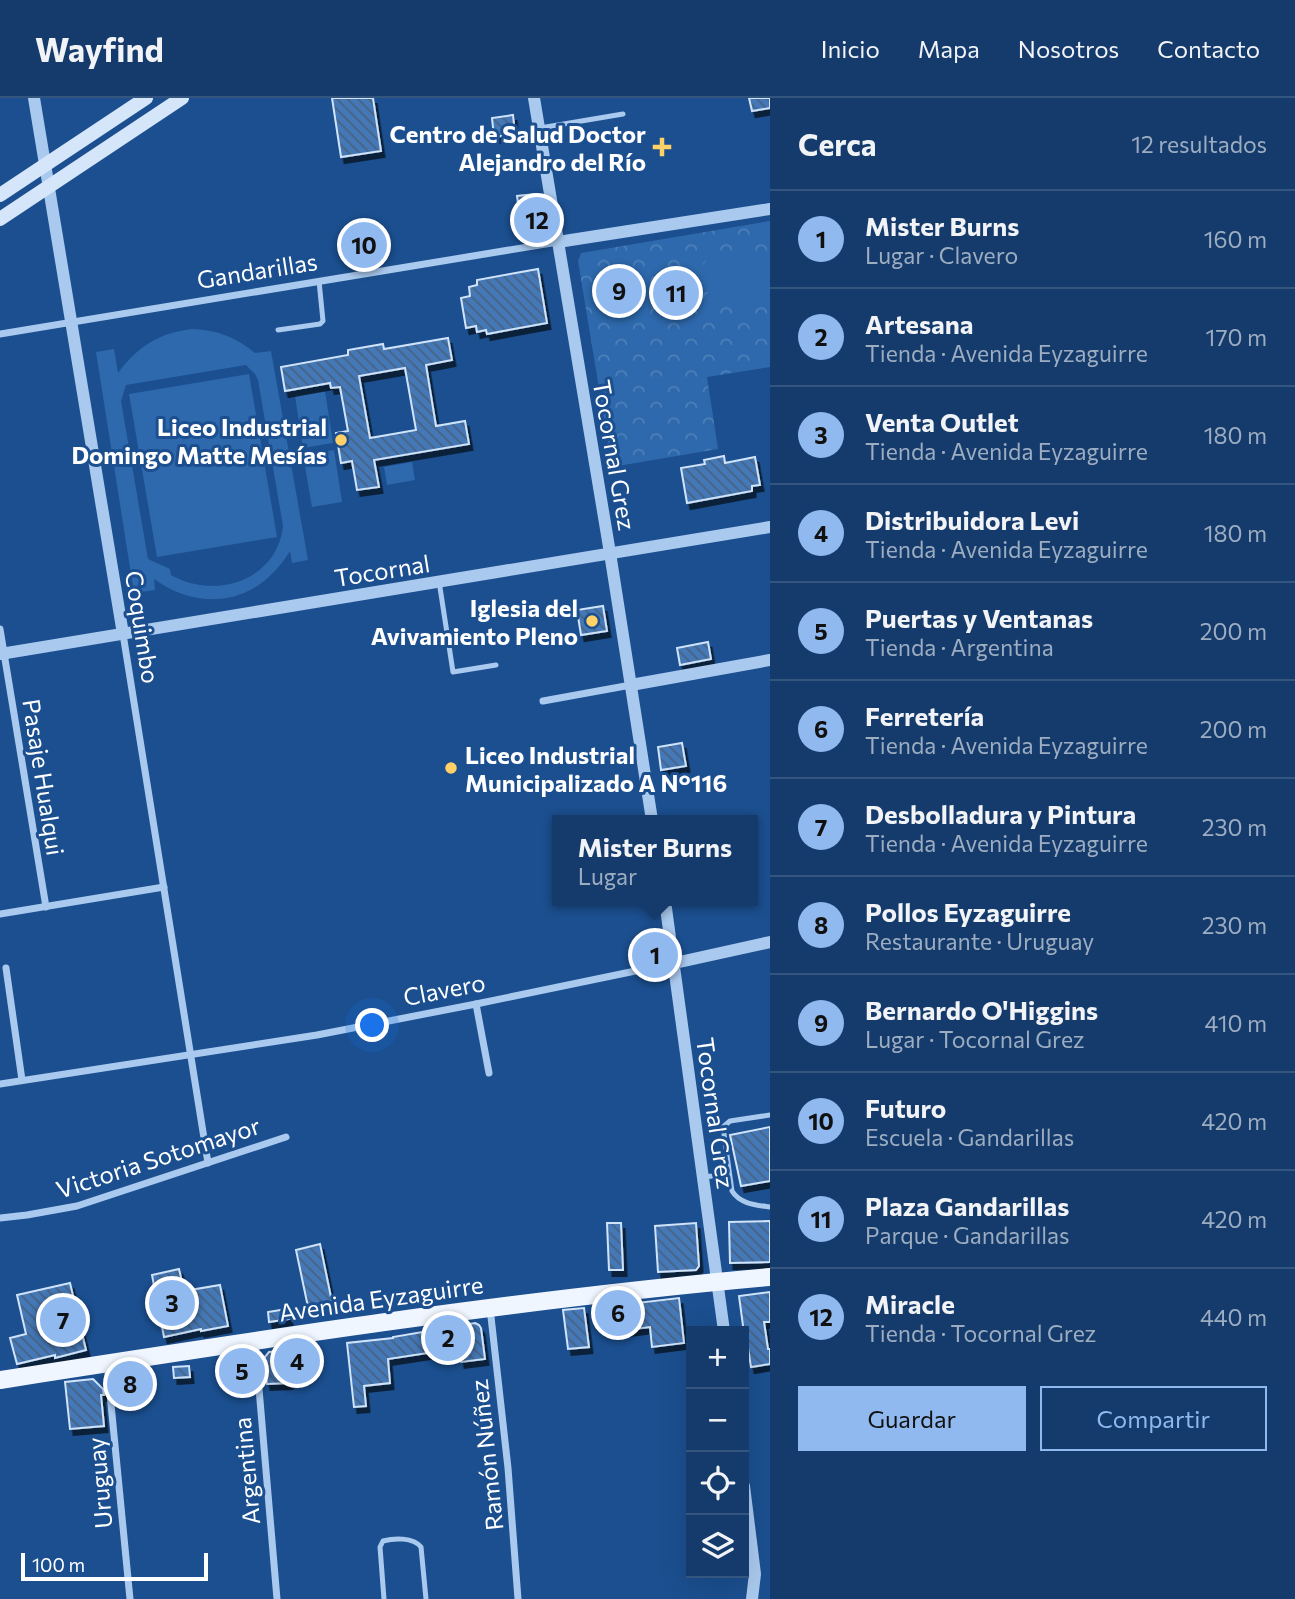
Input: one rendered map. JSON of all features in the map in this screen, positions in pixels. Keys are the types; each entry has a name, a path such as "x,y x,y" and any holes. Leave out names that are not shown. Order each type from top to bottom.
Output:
{"main road":[{"path":"0,195 146,98"},
{"path":"0,219 182,98"},
{"name":"Avenida Eyzaguirre","path":"0,1380 254,1340 490,1308 770,1277"}],"street":[{"name":"Coquimbo","path":"34,98 208,1163"},
{"name":"Tocornal Grez","path":"534,98 651,815"},
{"name":"Gandarillas","path":"0,334 770,209"},
{"name":"Tocornal","path":"2,654 770,527"},
{"name":"Pasaje Hualqui","path":"0,629 2,654 46,906"},
{"path":"543,701 770,660"},
{"path":"0,914 164,887"},
{"name":"Tocornal Grez","path":"666,906 723,1326"},
{"name":"Clavero","path":"0,1084 317,1035 770,942"},
{"path":"6,968 22,1080"},
{"path":"476,1004 489,1073"},
{"name":"Victoria Sotomayor","path":"0,1218 77,1206 286,1137"},
{"name":"Ramón Núñez","path":"490,1308 508,1468 518,1599"},
{"name":"Argentina","path":"254,1340 276,1599"},
{"name":"Uruguay","path":"107,1363 130,1599"},
{"path":"748,1515 755,1574 752,1599"}],"lane":[{"path":"539,128 623,114"},
{"path":"278,330 320,324 323,321 319,281"},
{"path":"439,581 453,672 496,665"},
{"path":"770,1115 730,1121 723,1128 732,1191 737,1199 770,1207"},
{"path":"704,1177 729,1174"},
{"path":"384,1599 380,1547 383,1541 389,1539 416,1541 421,1547 426,1599"}],"green space":[{"path":"770,221 770,367 707,377 718,449 612,467 578,261 581,253"},
{"path":"759,251 767,251 770,254 770,302 741,305 726,303 716,299 703,287 700,272 709,258 719,255 759,254"},
{"path":"181,331 210,331 226,335 255,353 271,351 308,560 292,563 290,551 263,582 229,598 192,597 154,579 155,590 134,593 96,352 114,349 118,373 150,342","holes":["246,365 255,374 283,526 278,545 269,560 257,572 241,580 206,586 188,582 171,575 170,569 148,559 121,401 126,385"]},
{"path":"249,374 277,537 157,557 129,394"},
{"path":"325,391 333,443 303,448 295,396"},
{"path":"334,450 342,502 312,507 303,455"},
{"path":"412,462 415,480 387,485 384,467"}],"building":[{"path":"332,98 373,98 381,151 341,157"},
{"path":"749,98 770,98 770,108 752,111"},
{"path":"513,115 515,134 494,137 492,118"},
{"path":"535,194 539,224 521,226 517,196"},
{"path":"538,269 547,323 487,334 486,330 477,332 476,326 466,328 461,298 470,296 469,287 477,285 477,280"},
{"path":"448,338 452,360 426,365 436,426 465,421 469,444 374,460 379,487 357,490 352,461 341,463 336,433 348,431 340,387 331,388 330,383 285,391 281,367 348,355 348,350 383,344 384,349","holes":["405,368 416,430 370,438 359,376"]},
{"path":"724,456 725,463 755,457 760,485 752,486 752,491 687,503 681,468 705,464 704,460"},
{"name":"Iglesia del Avivamiento Pleno","path":"603,606 607,631 581,635 577,610"},
{"path":"708,642 711,659 680,665 677,648"},
{"path":"682,743 686,766 661,770 658,747"},
{"path":"770,1127 770,1181 741,1186 730,1135"},
{"path":"770,1221 770,1262 730,1263 729,1222"},
{"path":"607,1223 621,1223 623,1270 609,1270"},
{"path":"696,1223 699,1266 696,1270 658,1272 655,1226"},
{"path":"320,1244 332,1302 308,1307 296,1250"},
{"path":"179,1269 184,1291 220,1285 228,1326 164,1337 152,1275"},
{"path":"70,1283 86,1350 17,1364 10,1338 26,1334 17,1295"},
{"path":"770,1292 770,1322 764,1322 770,1349 770,1364 751,1367 749,1326 743,1326 739,1296"},
{"path":"679,1298 684,1343 652,1347 650,1327 627,1330 625,1320 613,1321 611,1306"},
{"path":"584,1308 589,1347 568,1349 563,1310"},
{"path":"287,1309 289,1319 269,1322 268,1312"},
{"path":"475,1323 481,1328 485,1359 461,1362 459,1346 388,1359 390,1383 364,1386 366,1406 354,1407 347,1343 393,1338"},
{"path":"305,1349 307,1372 289,1374 289,1383 267,1384 264,1377 264,1358 269,1352"},
{"path":"235,1361 243,1361 251,1366 252,1378 237,1379"},
{"path":"189,1366 190,1377 174,1378 173,1367"},
{"path":"141,1375 143,1391 119,1393 117,1377"},
{"path":"93,1379 103,1389 104,1395 101,1395 104,1426 70,1429 65,1382"}],"place":[{"name":"Centro de Salud Doctor Alejandro del Río","path":"662,147"},
{"name":"Miracle","path":"537,220"},
{"name":"Futuro","path":"364,245"},
{"name":"Bernardo O'Higgins","path":"619,291"},
{"name":"Plaza Gandarillas","path":"676,293"},
{"name":"Liceo Industrial Domingo Matte Mesías","path":"341,440"},
{"name":"Iglesia del Avivamiento Pleno","path":"592,621"},
{"name":"Liceo Industrial Municipalizado A N°116","path":"451,768"},
{"name":"Mister Burns","path":"655,955"},
{"name":"Venta Outlet","path":"172,1303"},
{"name":"Ferretería","path":"618,1313"},
{"name":"Desbolladura y Pintura","path":"63,1320"},
{"name":"Artesana","path":"448,1338"},
{"name":"Distribuidora Levi","path":"297,1361"},
{"name":"Puertas y Ventanas","path":"242,1371"},
{"name":"Pollos Eyzaguirre","path":"130,1384"}]}
